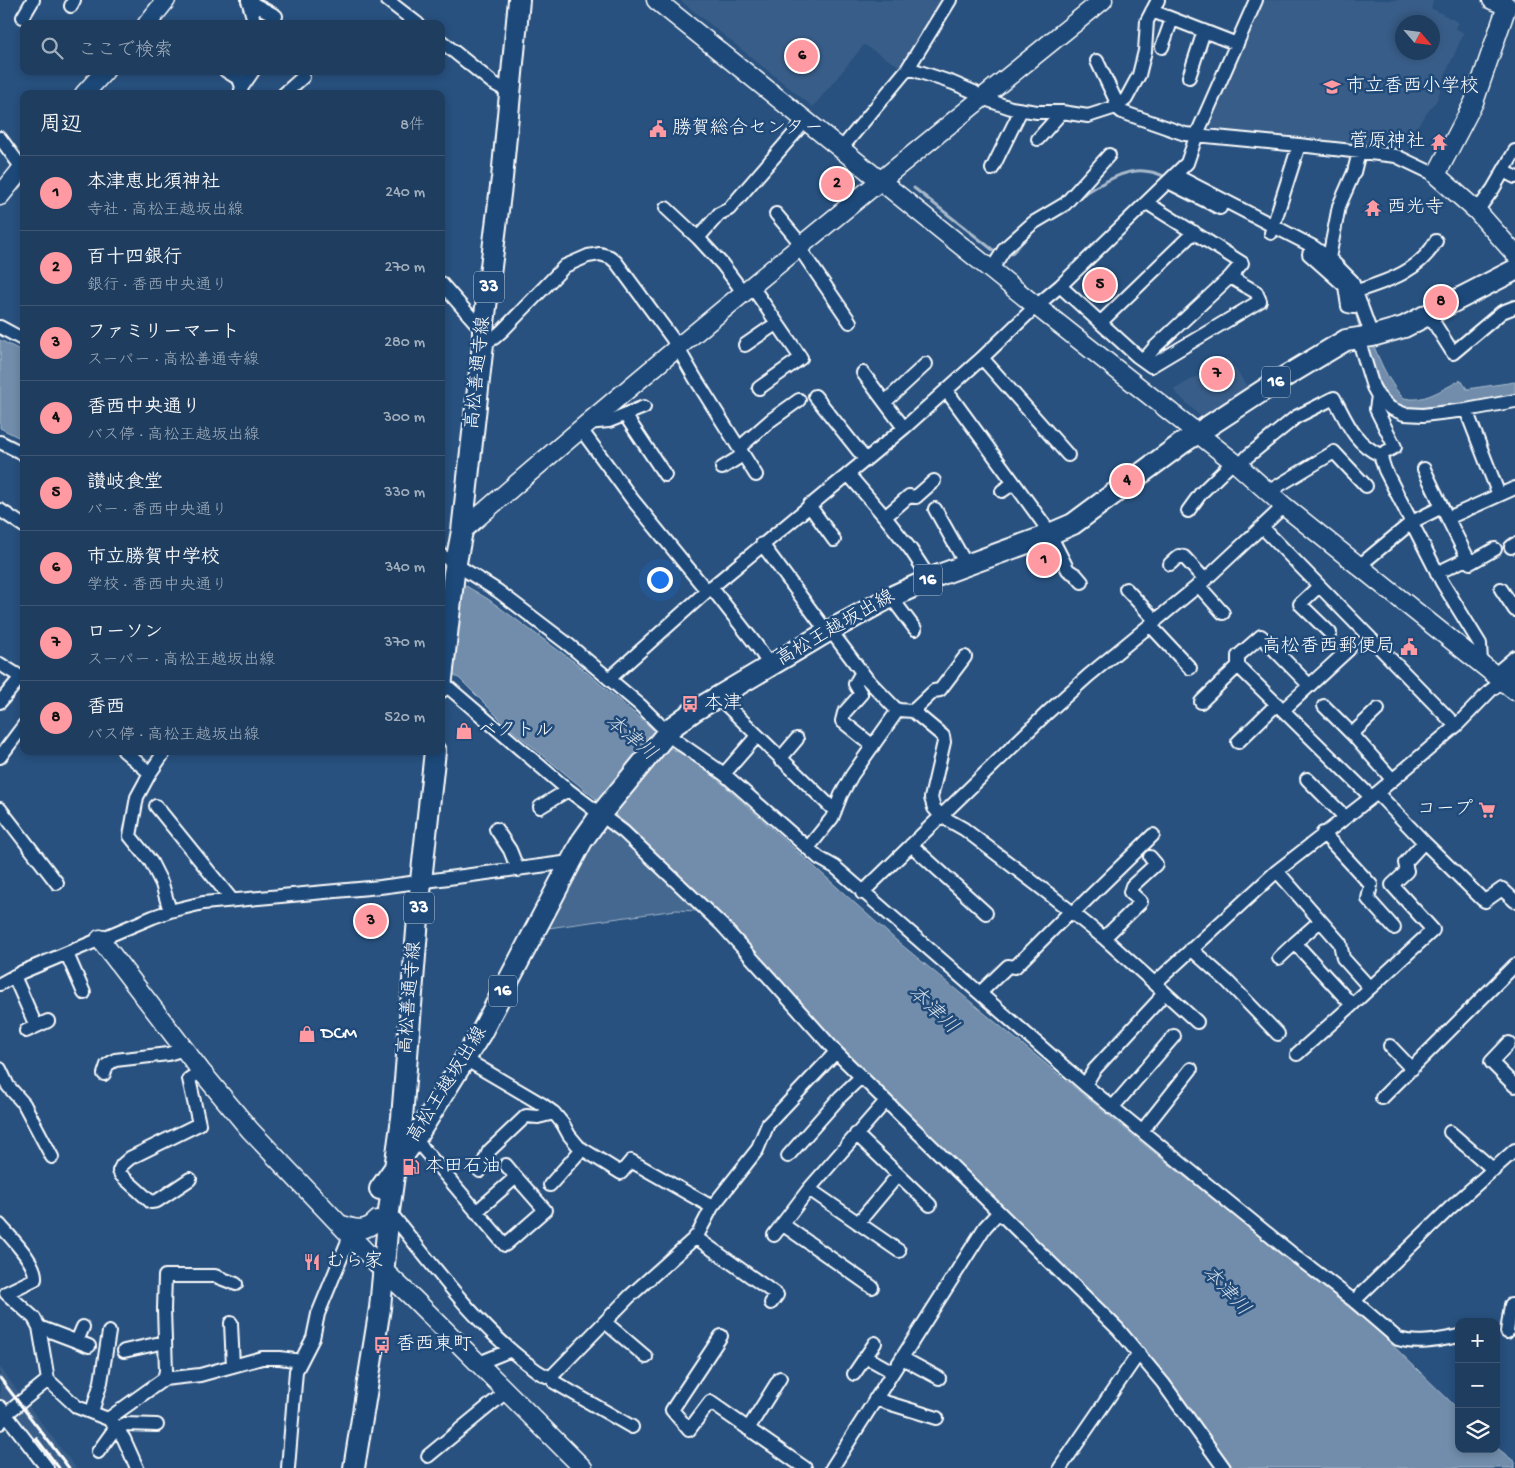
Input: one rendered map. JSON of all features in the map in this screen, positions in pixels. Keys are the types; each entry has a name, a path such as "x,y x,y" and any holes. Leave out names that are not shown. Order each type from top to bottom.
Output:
{"main road":[{"name":"高松善通寺線","path":"445,641 451,564 462,531 502,178 519,0"},
{"name":"高松王越坂出線","path":"407,1128 465,1059 492,1012 570,862 602,812 665,734 678,722 829,631 891,597 930,579 1073,524 1181,444 1319,355 1346,340 1404,327 1515,270"},
{"name":"高松善通寺線","path":"354,1468 375,1341 371,1239 407,1128 405,1066 421,880 435,755"},
{"name":"高松善通寺線","path":"347,1468 362,1387 373,1307 371,1239 380,1189 407,1128"},
{"name":"高松善通寺線","path":"380,1189 395,1168"}],"street":[{"path":"22,17 33,0"},
{"path":"149,20 166,0"},
{"path":"248,0 276,16"},
{"path":"248,0 254,20"},
{"path":"387,0 413,20"},
{"path":"656,0 880,180 999,258 1036,306 1236,464 1284,506 1359,566 1480,662 1507,680"},
{"path":"841,149 908,68 950,0"},
{"path":"462,531 583,426 799,245 1103,0"},
{"path":"609,680 709,589 904,428 1060,286 1187,163 1197,134 1256,0"},
{"path":"1436,176 1474,102 1503,2"},
{"path":"908,68 967,89 982,98 1021,110 1062,112 1088,116 1116,107 1126,99 1139,74 1145,51 1147,20 1155,5 1172,19 1237,44"},
{"path":"1162,47 1172,19"},
{"path":"1189,77 1204,31"},
{"path":"445,44 493,83 511,93"},
{"path":"1097,61 1117,104 1116,107 1122,112 1185,134 1396,156 1436,176 1477,212 1515,254"},
{"path":"88,90 101,75"},
{"path":"232,75 239,79 241,90"},
{"path":"241,90 250,75"},
{"path":"288,90 303,77"},
{"path":"992,168 1021,110"},
{"path":"1038,139 1062,112"},
{"path":"698,238 718,214 729,210 806,120"},
{"path":"0,138 20,163"},
{"path":"1272,230 1299,145"},
{"path":"1477,212 1510,174 1515,151"},
{"path":"1329,258 1339,206 1354,172 1359,152"},
{"path":"999,258 1033,223 1065,204 1109,155"},
{"path":"0,196 20,171"},
{"path":"1171,178 1272,230 1310,254 1350,285 1392,280 1426,258 1436,241"},
{"path":"1144,360 1230,277 1242,263 1147,203"},
{"path":"666,208 698,238 777,322 802,358 759,388"},
{"path":"776,214 850,322"},
{"path":"1272,230 1312,246 1329,258 1350,285 1365,337 1373,387 1378,396 1390,408 1404,414 1423,415 1466,410 1515,401"},
{"path":"1100,322 1194,232"},
{"path":"445,288 483,337 494,338 564,266 588,256 600,254 610,257 616,262 677,347 756,475"},
{"path":"1060,286 1151,366 1260,301 1256,292 1230,277"},
{"path":"1429,315 1454,353 1502,312 1515,307"},
{"path":"745,345 777,322"},
{"path":"0,327 20,338"},
{"path":"982,358 1068,455"},
{"path":"884,402 926,364"},
{"path":"862,373 904,428"},
{"path":"946,390 1050,534 1068,570 1082,582"},
{"path":"1378,396 1376,409 1395,447 1380,455"},
{"path":"1188,511 1201,493 1296,417 1334,398 1359,442 1369,450 1380,455 1385,470 1437,573 1480,644 1480,662"},
{"path":"822,399 840,437 865,459"},
{"path":"722,468 741,452 771,420 799,400"},
{"path":"583,426 610,421 644,407"},
{"path":"1466,410 1499,495"},
{"path":"625,415 665,476"},
{"path":"583,426 632,499 757,646 771,667"},
{"path":"0,442 20,452"},
{"path":"1268,492 1334,452 1366,486"},
{"path":"1424,469 1470,563 1495,549"},
{"path":"848,474 886,517 930,579"},
{"path":"886,517 909,496 916,497 934,481"},
{"path":"1002,490 1014,483"},
{"path":"1359,566 1412,522 1445,513 1515,488"},
{"path":"809,506 834,540"},
{"path":"862,893 1047,713 1088,676 1202,582 1284,506"},
{"path":"934,508 967,566"},
{"path":"1,512 20,524"},
{"path":"1262,527 1456,726"},
{"path":"762,544 873,686 898,710 913,711 943,736 944,742 931,798 934,808 941,816 971,835 1031,879 1104,938 1197,1022"},
{"path":"1170,564 1178,556 1184,557 1224,613"},
{"path":"1437,573 1468,558"},
{"path":"451,564 498,591 569,645 640,705 665,734 724,774 819,858 835,867 862,893 980,993 1084,1086 1290,1252 1354,1301 1398,1339 1406,1342 1433,1341 1455,1337"},
{"path":"1319,586 1300,604 1330,633"},
{"path":"1501,588 1515,610"},
{"path":"1126,589 1190,668"},
{"path":"891,597 915,628"},
{"path":"1309,685 1261,636 1238,656 1238,666 1482,899 1486,901 1502,889 1515,901"},
{"path":"1238,742 1309,685 1349,649"},
{"path":"913,711 934,691 940,690 966,656"},
{"path":"1084,1086 1094,1070 1158,1000 1159,988 1191,949 1277,871 1456,726 1491,690 1507,680 1515,657"},
{"path":"0,664 20,677"},
{"path":"1201,702 1238,666"},
{"path":"862,672 855,684 861,694 844,713 842,721 873,746"},
{"path":"0,702 20,680"},
{"path":"445,683 568,790 602,812 722,925 836,1052 1118,1329 1163,1383 1224,1468"},
{"path":"718,697 835,811"},
{"path":"1324,706 1392,778"},
{"path":"1352,734 1378,709"},
{"path":"808,848 832,818 852,775 898,710"},
{"path":"2,750 20,730"},
{"path":"724,774 757,736"},
{"path":"780,759 797,740"},
{"path":"129,755 150,773"},
{"path":"163,755 150,773 137,797 130,836 151,862 162,884 170,911"},
{"path":"1307,779 1345,817"},
{"path":"540,807 568,790"},
{"path":"156,806 162,824 191,859 232,900"},
{"path":"0,809 57,883"},
{"path":"496,829 510,850 518,870"},
{"path":"1323,833 1371,885 1368,899 1394,928"},
{"path":"980,993 1008,966 1015,967 1153,835"},
{"path":"1297,1054 1433,930 1392,885 1407,871 1405,863 1424,842"},
{"path":"911,845 986,913"},
{"path":"1104,938 1141,902 1130,892 1132,886 1156,864 1150,856"},
{"path":"0,984 14,976 100,939 170,911 203,903 380,887 421,880 518,870 570,862"},
{"path":"1277,871 1340,943 1343,958 1370,988"},
{"path":"1279,958 1320,921"},
{"path":"100,939 201,1071 250,1130 371,1239 468,1309 511,1350 544,1376 551,1377"},
{"path":"1295,943 1352,1005"},
{"path":"1191,949 1227,981 1278,1034"},
{"path":"67,954 84,993"},
{"path":"1382,1098 1515,965"},
{"path":"14,976 31,1028 48,1021"},
{"path":"1112,1108 1174,1036"},
{"path":"1509,1043 1491,1062 1515,1086"},
{"path":"1390,1046 1412,1069"},
{"path":"104,1074 107,1066 115,1060 168,1054 184,1049"},
{"path":"551,1377 630,1296 695,1237 712,1207 757,1150 768,1124 836,1052"},
{"path":"465,1059 554,1113 569,1135 582,1149 621,1173 631,1161 712,1207"},
{"path":"0,1069 8,1086 24,1104 52,1157"},
{"path":"1142,1131 1191,1069"},
{"path":"190,1179 157,1201 151,1202 119,1171 122,1164 130,1158 198,1124 189,1079 201,1071"},
{"path":"788,1156 840,1097 862,1077"},
{"path":"872,1287 778,1230 809,1189 886,1101"},
{"path":"480,1171 489,1151 526,1116 538,1117 554,1113"},
{"path":"407,1128 508,1248 547,1208 506,1166"},
{"path":"1451,1131 1494,1170"},
{"path":"856,1134 930,1206"},
{"path":"550,1185 582,1149"},
{"path":"1354,1301 1449,1209 1515,1150"},
{"path":"858,1223 898,1175"},
{"path":"476,1212 516,1177"},
{"path":"809,1189 899,1251"},
{"path":"832,1468 985,1227 998,1213"},
{"path":"2,1232 32,1265 36,1273 35,1278 3,1290 34,1318 39,1327 48,1380 77,1407 92,1412 114,1425 130,1451 137,1468"},
{"path":"695,1237 777,1295 770,1303"},
{"path":"288,1468 296,1371 313,1338 318,1314 371,1239"},
{"path":"371,1239 479,1363 583,1468"},
{"path":"98,1452 114,1425 164,1379 166,1372 165,1276 214,1276 236,1284"},
{"path":"1506,1332 1511,1305"},
{"path":"605,1322 646,1357"},
{"path":"231,1324 233,1366"},
{"path":"39,1327 89,1346"},
{"path":"77,1342 84,1327"},
{"path":"92,1412 101,1382 109,1332"},
{"path":"721,1336 672,1410 689,1430 710,1402 805,1468"},
{"path":"124,1351 165,1342"},
{"path":"854,1374 875,1343"},
{"path":"479,1363 511,1350"},
{"path":"1060,1468 1139,1353"},
{"path":"866,1357 893,1372"},
{"path":"164,1379 200,1375 262,1358 301,1361"},
{"path":"902,1358 940,1378"},
{"path":"551,1377 554,1382 632,1427"},
{"path":"748,1428 780,1378"},
{"path":"47,1468 2,1415 48,1380"},
{"path":"428,1456 507,1391"},
{"path":"875,1399 937,1418"},
{"path":"114,1425 157,1425"}],"shaded area":[{"path":"680,0 946,0 902,68 864,45 813,107"},
{"name":"市立香西小学校","path":"1261,0 1434,0 1431,8 1458,22 1455,28 1464,33 1445,75 1437,100 1398,151 1218,132 1207,125"},
{"path":"1228,358 1250,391 1202,418 1173,390"},
{"path":"605,821 687,898 697,911 676,910 541,929"},
{"path":"0,1367 76,1468 51,1468 0,1400"}],"water":[{"path":"1361,310 1383,367 1402,397 1417,399 1425,397 1461,380 1467,389 1515,382 1515,396 1427,410 1398,407 1382,395 1365,348 1355,312"},
{"path":"0,340 20,350 20,438 0,428"},
{"name":"本津川","path":"445,573 488,599 577,664 655,731 670,748 698,762 897,941 1126,1130 1376,1329 1455,1406 1455,1453 1500,1453 1500,1450 1515,1462 1515,1468 1229,1468 1193,1417 873,1082 744,939 629,826 507,726 460,679 445,669"}],"waterway":[{"path":"1076,200 1105,182 1129,172 1148,171 1166,177"},
{"path":"914,188 993,250 999,251"},
{"path":"1006,252 1011,254 1040,226"}],"railway":[{"path":"0,1378 69,1468"},
{"path":"36,1438 59,1468"}],"place":[{"name":"市立勝賀中学校","path":"802,56"},
{"name":"市立香西小学校","path":"1332,87"},
{"name":"勝賀総合センター","path":"658,129"},
{"name":"菅原神社","path":"1439,142"},
{"name":"百十四銀行","path":"837,184"},
{"name":"西光寺","path":"1373,208"},
{"name":"讃岐食堂","path":"1100,285"},
{"name":"香西","path":"1441,302"},
{"name":"ローソン","path":"1217,374"},
{"name":"香西中央通り","path":"1127,481"},
{"name":"本津恵比須神社","path":"1044,560"},
{"name":"高松香西郵便局","path":"1409,647"},
{"name":"本津","path":"690,704"},
{"name":"ベクトル","path":"464,731"},
{"name":"コープ","path":"1487,810"},
{"name":"ファミリーマート","path":"371,921"},
{"name":"DCM","path":"307,1034"},
{"name":"本田石油","path":"411,1167"},
{"name":"むら家","path":"312,1262"},
{"name":"香西東町","path":"382,1345"}]}
